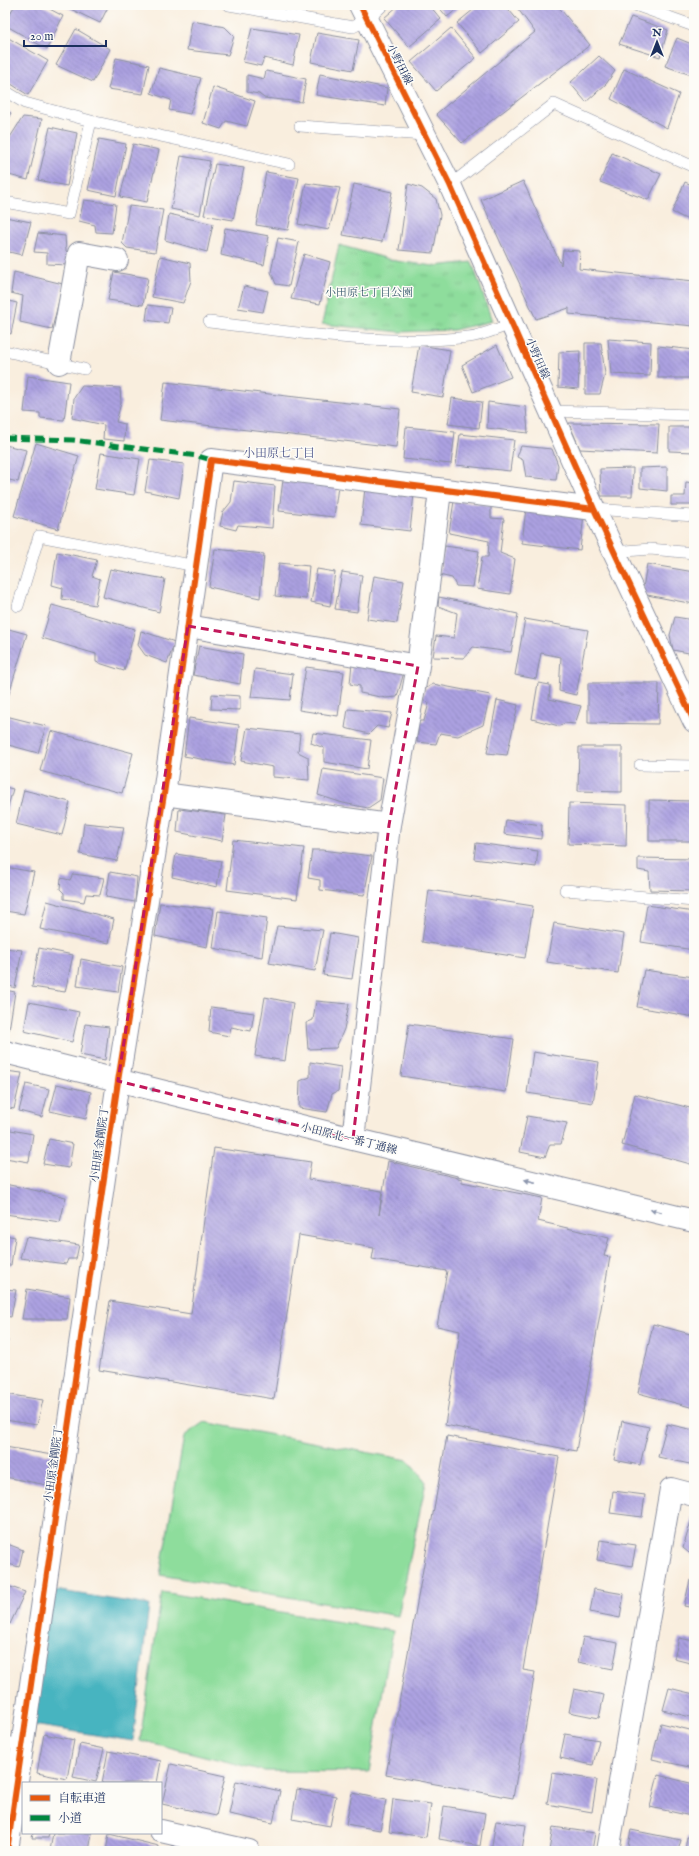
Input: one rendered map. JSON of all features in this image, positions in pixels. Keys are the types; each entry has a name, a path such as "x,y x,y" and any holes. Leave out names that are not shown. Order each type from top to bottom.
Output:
{"street":[{"name":"小野田線","path":"363,13 450,185 594,509 689,701 694,721"},
{"path":"59,363 80,253 117,260"},
{"name":"小田原金剛院丁","path":"7,1851 19,1798 13,1744 164,794 211,460 440,491"},
{"path":"353,1139 389,825 418,666 440,491 594,509"},
{"path":"188,626 418,666"},
{"path":"164,794 389,825"},
{"name":"小田原北一番丁通線","path":"5,1052 353,1139 694,1220"},
{"path":"608,1851 671,1489 694,1495"},
{"path":"162,1831 250,1851"}],"lane":[{"path":"229,5 353,27 363,13 383,5"},
{"path":"635,5 694,26"},
{"path":"5,91 25,103 91,121 289,164"},
{"path":"450,185 554,104 694,167"},
{"path":"5,202 69,214 91,121"},
{"path":"300,126 424,135"},
{"path":"209,322 329,336 414,340 470,337 512,324"},
{"path":"5,351 84,369"},
{"path":"551,411 694,415"},
{"path":"594,509 694,516"},
{"path":"18,606 39,536 196,566"},
{"path":"614,552 650,549 694,553"},
{"path":"640,765 694,766"},
{"path":"565,890 694,901"}],"highlighted area":[{"path":"188,626 418,666 389,825 353,1139 118,1081"}],"green space":[{"name":"小田原七丁目公園","path":"339,245 396,261 434,266 472,262 492,321 454,330 400,332 322,324"},
{"path":"204,1422 408,1460 426,1482 398,1616 160,1575 184,1436"},
{"path":"162,1592 393,1631 369,1772 265,1771 140,1740"}],"water":[{"path":"48,1589 149,1605 133,1741 27,1724"}],"building":[{"path":"15,5 42,5 63,16 47,49 5,25 5,22"},
{"path":"62,5 109,5 100,23"},
{"path":"330,5 330,8 316,6"},
{"path":"399,5 429,5 441,19 409,47 384,18"},
{"path":"437,5 462,5 447,17"},
{"path":"479,5 505,5 519,22 482,53 457,23"},
{"path":"515,5 557,5 590,45 462,143 436,114 535,32"},
{"path":"631,17 668,30 660,57 619,44"},
{"path":"192,21 225,27 234,36 228,55 187,50"},
{"path":"252,28 299,35 293,65 264,58 261,66 243,62"},
{"path":"451,28 476,58 436,91 411,62"},
{"path":"76,29 110,49 93,82 56,65"},
{"path":"317,33 359,40 353,70 311,62"},
{"path":"5,36 48,61 28,95 5,80"},
{"path":"677,38 694,45 694,76 665,66"},
{"path":"599,56 615,71 606,84 586,102 570,83"},
{"path":"116,58 149,65 143,94 108,89"},
{"path":"159,68 201,78 190,114 169,110 171,100 151,93"},
{"path":"624,69 679,94 667,128 611,99"},
{"path":"266,71 306,79 302,102 264,98 259,94 247,92 247,75 264,79"},
{"path":"320,74 387,88 385,106 316,95"},
{"path":"213,87 255,101 247,126 226,121 221,129 203,123"},
{"path":"5,109 11,113 5,123"},
{"path":"23,117 42,119 28,180 5,174 5,145"},
{"path":"50,127 77,133 67,186 38,180"},
{"path":"99,139 126,144 116,196 88,190"},
{"path":"133,144 159,150 147,202 120,197"},
{"path":"612,153 661,174 648,200 600,182"},
{"path":"181,156 210,161 200,215 171,209"},
{"path":"215,164 244,168 233,220 204,215"},
{"path":"266,172 299,178 288,230 256,225"},
{"path":"523,181 561,265 563,250 580,251 579,269 694,281 694,326 569,314 569,308 536,319 481,200"},
{"path":"685,182 694,186 694,223 672,212"},
{"path":"306,183 340,188 329,230 298,224"},
{"path":"354,184 392,192 382,242 343,235"},
{"path":"408,184 422,188 436,199 440,215 433,253 399,250"},
{"path":"84,200 116,204 112,233 96,232 95,225 79,221"},
{"path":"129,206 163,210 155,252 127,248 122,243"},
{"path":"169,214 213,224 207,252 165,240"},
{"path":"5,217 31,222 22,255 5,251"},
{"path":"225,228 269,236 264,265 221,255"},
{"path":"38,233 65,236 66,251 69,254 68,265 47,264 47,253 34,252"},
{"path":"278,238 299,242 289,286 276,284 271,272"},
{"path":"304,254 330,262 320,304 291,299"},
{"path":"160,256 190,263 191,281 183,303 152,297"},
{"path":"14,272 63,284 52,329 20,322 23,296 11,293"},
{"path":"114,272 148,278 143,305 108,300"},
{"path":"244,286 268,291 263,312 238,308"},
{"path":"5,300 17,303 11,334 5,332"},
{"path":"148,305 171,308 168,323 146,320"},
{"path":"608,339 651,342 650,376 611,374"},
{"path":"585,343 601,343 605,374 600,394 585,394"},
{"path":"419,345 450,350 443,397 411,392"},
{"path":"497,345 511,377 473,392 462,365"},
{"path":"658,346 694,350 694,378 658,378"},
{"path":"580,351 578,389 558,387 559,352"},
{"path":"28,376 69,382 64,420 40,418 40,413 24,412"},
{"path":"165,382 400,409 396,447 160,420"},
{"path":"82,386 120,388 121,403 116,422 125,424 124,441 103,439 104,425 72,418 74,398"},
{"path":"452,398 482,402 479,428 448,424"},
{"path":"488,402 526,407 528,433 487,428"},
{"path":"569,423 659,424 657,453 580,449"},
{"path":"406,427 455,432 451,464 403,459"},
{"path":"669,427 694,427 694,452 669,451"},
{"path":"460,434 514,440 510,471 456,465"},
{"path":"36,443 79,456 58,529 14,516"},
{"path":"5,445 26,450 18,482 5,479"},
{"path":"521,446 552,449 558,465 556,480 526,477 523,460 517,457"},
{"path":"101,453 140,459 134,495 95,489"},
{"path":"150,460 184,464 179,498 145,491"},
{"path":"667,467 667,491 640,488 640,468"},
{"path":"633,468 632,496 601,496 600,469"},
{"path":"283,480 338,486 334,517 279,511"},
{"path":"234,481 275,486 272,528 238,525 236,530 220,526 223,512 231,502"},
{"path":"686,482 694,483 694,505 671,505 671,496 685,496"},
{"path":"365,488 414,494 410,531 361,525"},
{"path":"454,501 491,505 491,518 504,519 500,553 515,559 510,594 477,589 482,557 488,557 489,541 449,533"},
{"path":"526,508 584,514 580,550 522,543"},
{"path":"445,546 479,551 473,587 456,586 452,578 439,575"},
{"path":"215,549 264,554 260,598 209,587"},
{"path":"57,552 97,560 92,576 100,579 95,605 62,599 63,588 52,585"},
{"path":"279,563 309,566 306,599 275,596"},
{"path":"647,564 694,572 694,604 642,594"},
{"path":"110,569 165,579 159,612 103,597"},
{"path":"317,569 335,572 330,606 311,602"},
{"path":"342,572 362,575 357,612 335,609"},
{"path":"374,576 404,581 397,623 367,619"},
{"path":"439,597 518,614 511,652 473,647 464,658 433,657 436,636 454,638 457,613 438,606"},
{"path":"52,605 135,629 124,671 96,662 96,654 42,638"},
{"path":"675,617 694,620 694,654 673,650 670,635"},
{"path":"525,619 588,630 576,695 559,691 561,657 541,653 536,679 515,675"},
{"path":"5,628 27,634 5,707"},
{"path":"141,631 175,642 167,663 145,655 138,645"},
{"path":"199,646 243,654 240,684 193,675"},
{"path":"352,663 404,672 397,697 386,698 360,693 360,686 350,684"},
{"path":"306,667 344,672 338,716 299,710"},
{"path":"255,669 293,674 290,700 251,697"},
{"path":"538,683 550,685 549,699 581,706 575,724 565,723 559,726 532,719"},
{"path":"588,683 659,683 658,724 588,723"},
{"path":"433,684 490,695 483,725 458,736 440,733 436,744 417,742 419,721 424,721 429,703 422,700 425,689"},
{"path":"212,694 240,696 240,710 211,709"},
{"path":"497,700 518,705 507,755 487,753"},
{"path":"348,709 392,713 388,728 377,726 369,734 345,728"},
{"path":"6,716 46,726 38,753 5,744"},
{"path":"189,718 239,725 234,765 184,756"},
{"path":"247,728 300,734 298,752 308,757 309,780 273,777 273,767 241,761"},
{"path":"51,731 133,753 122,793 40,771"},
{"path":"313,733 371,740 367,769 324,762 324,748 311,743"},
{"path":"579,747 622,747 622,792 578,791"},
{"path":"323,769 383,778 380,800 368,808 343,803 318,795"},
{"path":"5,787 13,789 5,817"},
{"path":"24,790 70,802 62,835 16,824"},
{"path":"649,800 694,801 694,841 649,841"},
{"path":"569,803 627,805 626,846 568,844"},
{"path":"179,809 226,815 222,841 177,832"},
{"path":"506,820 542,825 541,839 504,834"},
{"path":"84,823 124,827 117,861 80,854"},
{"path":"233,840 304,848 297,899 227,890"},
{"path":"476,843 538,851 536,867 474,859"},
{"path":"312,850 372,856 364,895 320,890 320,880 308,878"},
{"path":"176,854 221,861 217,887 172,877"},
{"path":"638,858 694,859 694,891 650,890 649,872 638,870"},
{"path":"5,867 34,872 24,914 5,911"},
{"path":"110,872 137,877 135,902 106,897"},
{"path":"73,874 104,878 100,895 86,894 84,902 64,899 64,893 60,889 61,878 70,880"},
{"path":"429,890 533,906 525,958 422,942"},
{"path":"47,901 114,919 109,943 40,929"},
{"path":"160,903 213,909 207,947 155,936"},
{"path":"647,905 694,912 694,950 641,942"},
{"path":"218,911 267,918 262,957 213,948"},
{"path":"554,923 624,934 618,973 547,962"},
{"path":"277,926 323,930 315,971 269,963"},
{"path":"330,933 358,938 352,979 323,975"},
{"path":"5,948 22,950 15,988 5,984"},
{"path":"39,948 73,955 65,992 32,987"},
{"path":"81,959 122,967 118,992 77,986"},
{"path":"644,970 694,977 694,1017 637,1007"},
{"path":"5,990 15,992 9,1030 5,1030"},
{"path":"265,997 293,1003 285,1061 255,1056"},
{"path":"316,1001 349,1004 344,1029 336,1048 308,1049 306,1023 313,1020"},
{"path":"29,1002 79,1012 72,1042 24,1031"},
{"path":"211,1007 254,1013 251,1031 231,1027 229,1036 209,1032"},
{"path":"85,1024 109,1027 105,1060 80,1055"},
{"path":"409,1024 514,1039 506,1092 401,1076"},
{"path":"533,1052 599,1062 593,1103 527,1093"},
{"path":"310,1062 341,1067 338,1091 332,1094 327,1112 299,1108 300,1081 310,1077"},
{"path":"5,1071 22,1073 14,1109 5,1107"},
{"path":"26,1084 49,1089 42,1117 19,1111"},
{"path":"57,1084 91,1092 86,1119 50,1111"},
{"path":"635,1094 694,1109 694,1165 622,1145"},
{"path":"527,1116 567,1123 561,1144 550,1144 545,1157 520,1152"},
{"path":"5,1129 33,1134 29,1162 5,1158"},
{"path":"49,1139 73,1144 69,1168 43,1164"},
{"path":"214,1148 311,1162 308,1179 382,1191 379,1215 388,1161 462,1179 462,1182 542,1198 538,1221 609,1238 604,1256 610,1257 576,1451 445,1425 460,1331 437,1326 447,1271 372,1259 374,1248 299,1235 274,1399 99,1370 110,1301 191,1314"},
{"path":"5,1184 66,1197 60,1222 5,1214"},
{"path":"5,1235 15,1237 11,1265 5,1265"},
{"path":"26,1237 79,1245 76,1259 68,1259 66,1264 20,1258"},
{"path":"5,1289 16,1290 11,1317 5,1316"},
{"path":"27,1289 70,1297 67,1319 22,1319"},
{"path":"653,1324 694,1335 694,1408 638,1393"},
{"path":"5,1339 8,1340 6,1353 5,1353"},
{"path":"5,1394 43,1400 37,1425 5,1420"},
{"path":"622,1421 649,1427 640,1465 614,1460"},
{"path":"667,1424 694,1430 694,1465 658,1457"},
{"path":"447,1436 559,1457 523,1670 535,1672 513,1798 386,1775"},
{"path":"5,1447 52,1455 47,1485 5,1477"},
{"path":"613,1491 645,1495 642,1517 610,1513"},
{"path":"692,1518 694,1519 694,1557 683,1548"},
{"path":"600,1540 636,1545 632,1566 597,1560"},
{"path":"5,1543 23,1550 19,1567 5,1563"},
{"path":"690,1580 694,1581 694,1608 684,1606"},
{"path":"5,1585 25,1592 10,1624 5,1623"},
{"path":"594,1589 624,1594 620,1618 590,1612"},
{"path":"583,1637 618,1643 613,1669 578,1662"},
{"path":"679,1638 694,1641 694,1664 674,1659"},
{"path":"669,1688 694,1694 694,1718 663,1710"},
{"path":"574,1689 604,1695 599,1718 569,1712"},
{"path":"661,1723 694,1731 694,1768 652,1759"},
{"path":"44,1734 74,1740 67,1779 37,1773"},
{"path":"565,1734 599,1740 593,1765 560,1758"},
{"path":"80,1744 104,1749 96,1782 73,1777"},
{"path":"108,1751 161,1761 157,1782 102,1782"},
{"path":"171,1764 225,1776 216,1816 162,1804"},
{"path":"552,1773 597,1780 592,1812 547,1804"},
{"path":"658,1775 694,1784 694,1803 691,1816 650,1807"},
{"path":"236,1781 280,1791 273,1823 229,1814"},
{"path":"297,1789 336,1796 330,1826 292,1819"},
{"path":"352,1793 386,1800 380,1830 346,1824"},
{"path":"393,1799 431,1804 426,1837 389,1832"},
{"path":"444,1806 485,1813 480,1846 439,1839"},
{"path":"496,1821 526,1825 522,1851 491,1851"},
{"path":"553,1827 595,1833 592,1851 549,1851"},
{"path":"631,1830 681,1840 678,1851 627,1851"},
{"path":"33,1834 49,1834 48,1838 32,1838"},
{"path":"53,1834 92,1834 89,1851 50,1851"},
{"path":"109,1834 159,1846 158,1851 106,1851"},
{"path":"687,1837 694,1838 694,1851 685,1851"},
{"path":"171,1846 191,1850 191,1851 170,1851"}],"marked path":[{"path":"5,438 73,440 198,456 211,460"}],"cycle path":[{"path":"360,5 450,185 594,509 694,721"},
{"path":"7,1851 118,1081 164,794 211,460 594,509"}],"district":[{"name":"小田原七丁目","path":"279,453"}]}
